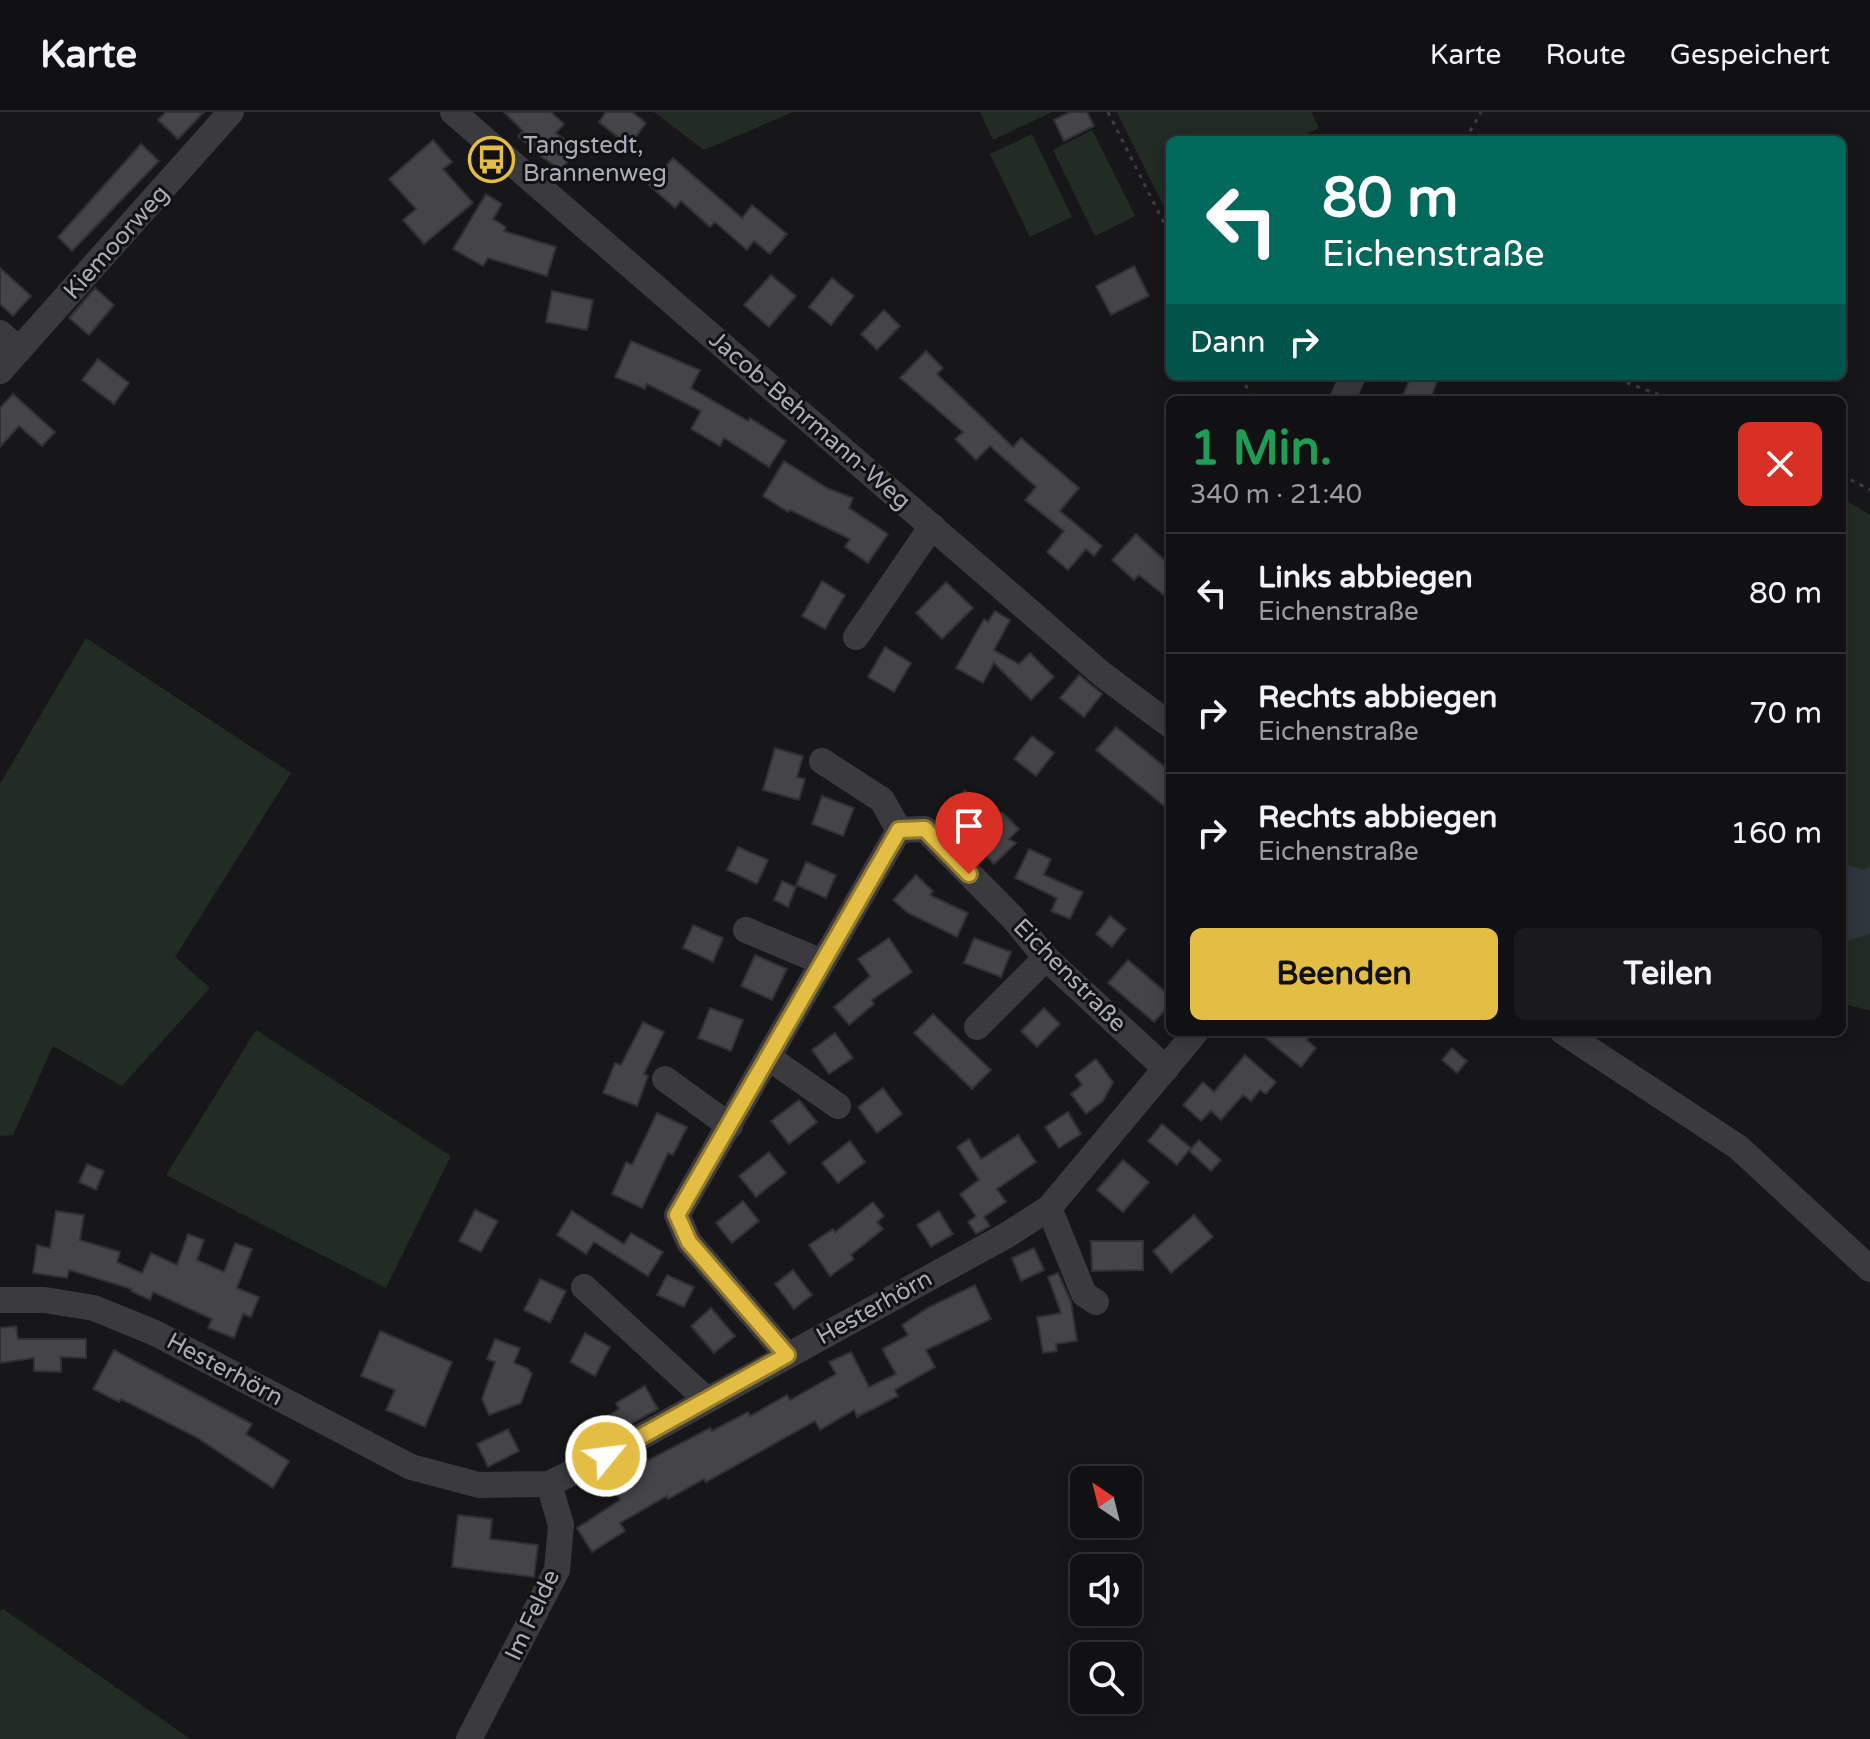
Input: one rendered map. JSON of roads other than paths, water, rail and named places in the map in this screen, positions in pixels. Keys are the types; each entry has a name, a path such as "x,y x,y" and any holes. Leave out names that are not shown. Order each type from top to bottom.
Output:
{"street":[{"name":"Kiemoorweg","path":"0,371 10,341 231,112"},
{"name":"Jacob-Behrmann-Weg","path":"453,112 1103,675 1166,722"},
{"path":"856,637 932,526"},
{"path":"787,1355 689,1242 677,1215 899,830 882,800 822,761"},
{"name":"Eichenstraße","path":"899,830 925,829 1013,918 1046,958 1166,1069"},
{"path":"746,930 822,962"},
{"path":"977,1027 1046,958"},
{"name":"Hesterhörn","path":"0,1300 45,1300 94,1308 119,1318 155,1333 411,1467 479,1485 549,1484 606,1456 1007,1235 1049,1208 1193,1036"},
{"path":"1569,1036 1738,1147 1870,1269"},
{"path":"769,1058 838,1106"},
{"path":"665,1079 730,1126"},
{"path":"1049,1208 1084,1294 1096,1302"},
{"path":"584,1287 707,1400"},
{"name":"Im Felde","path":"469,1739 557,1570 561,1525 549,1484"}],"place":[{"name":"Tangstedt, Brannenweg","path":"492,159"}]}
